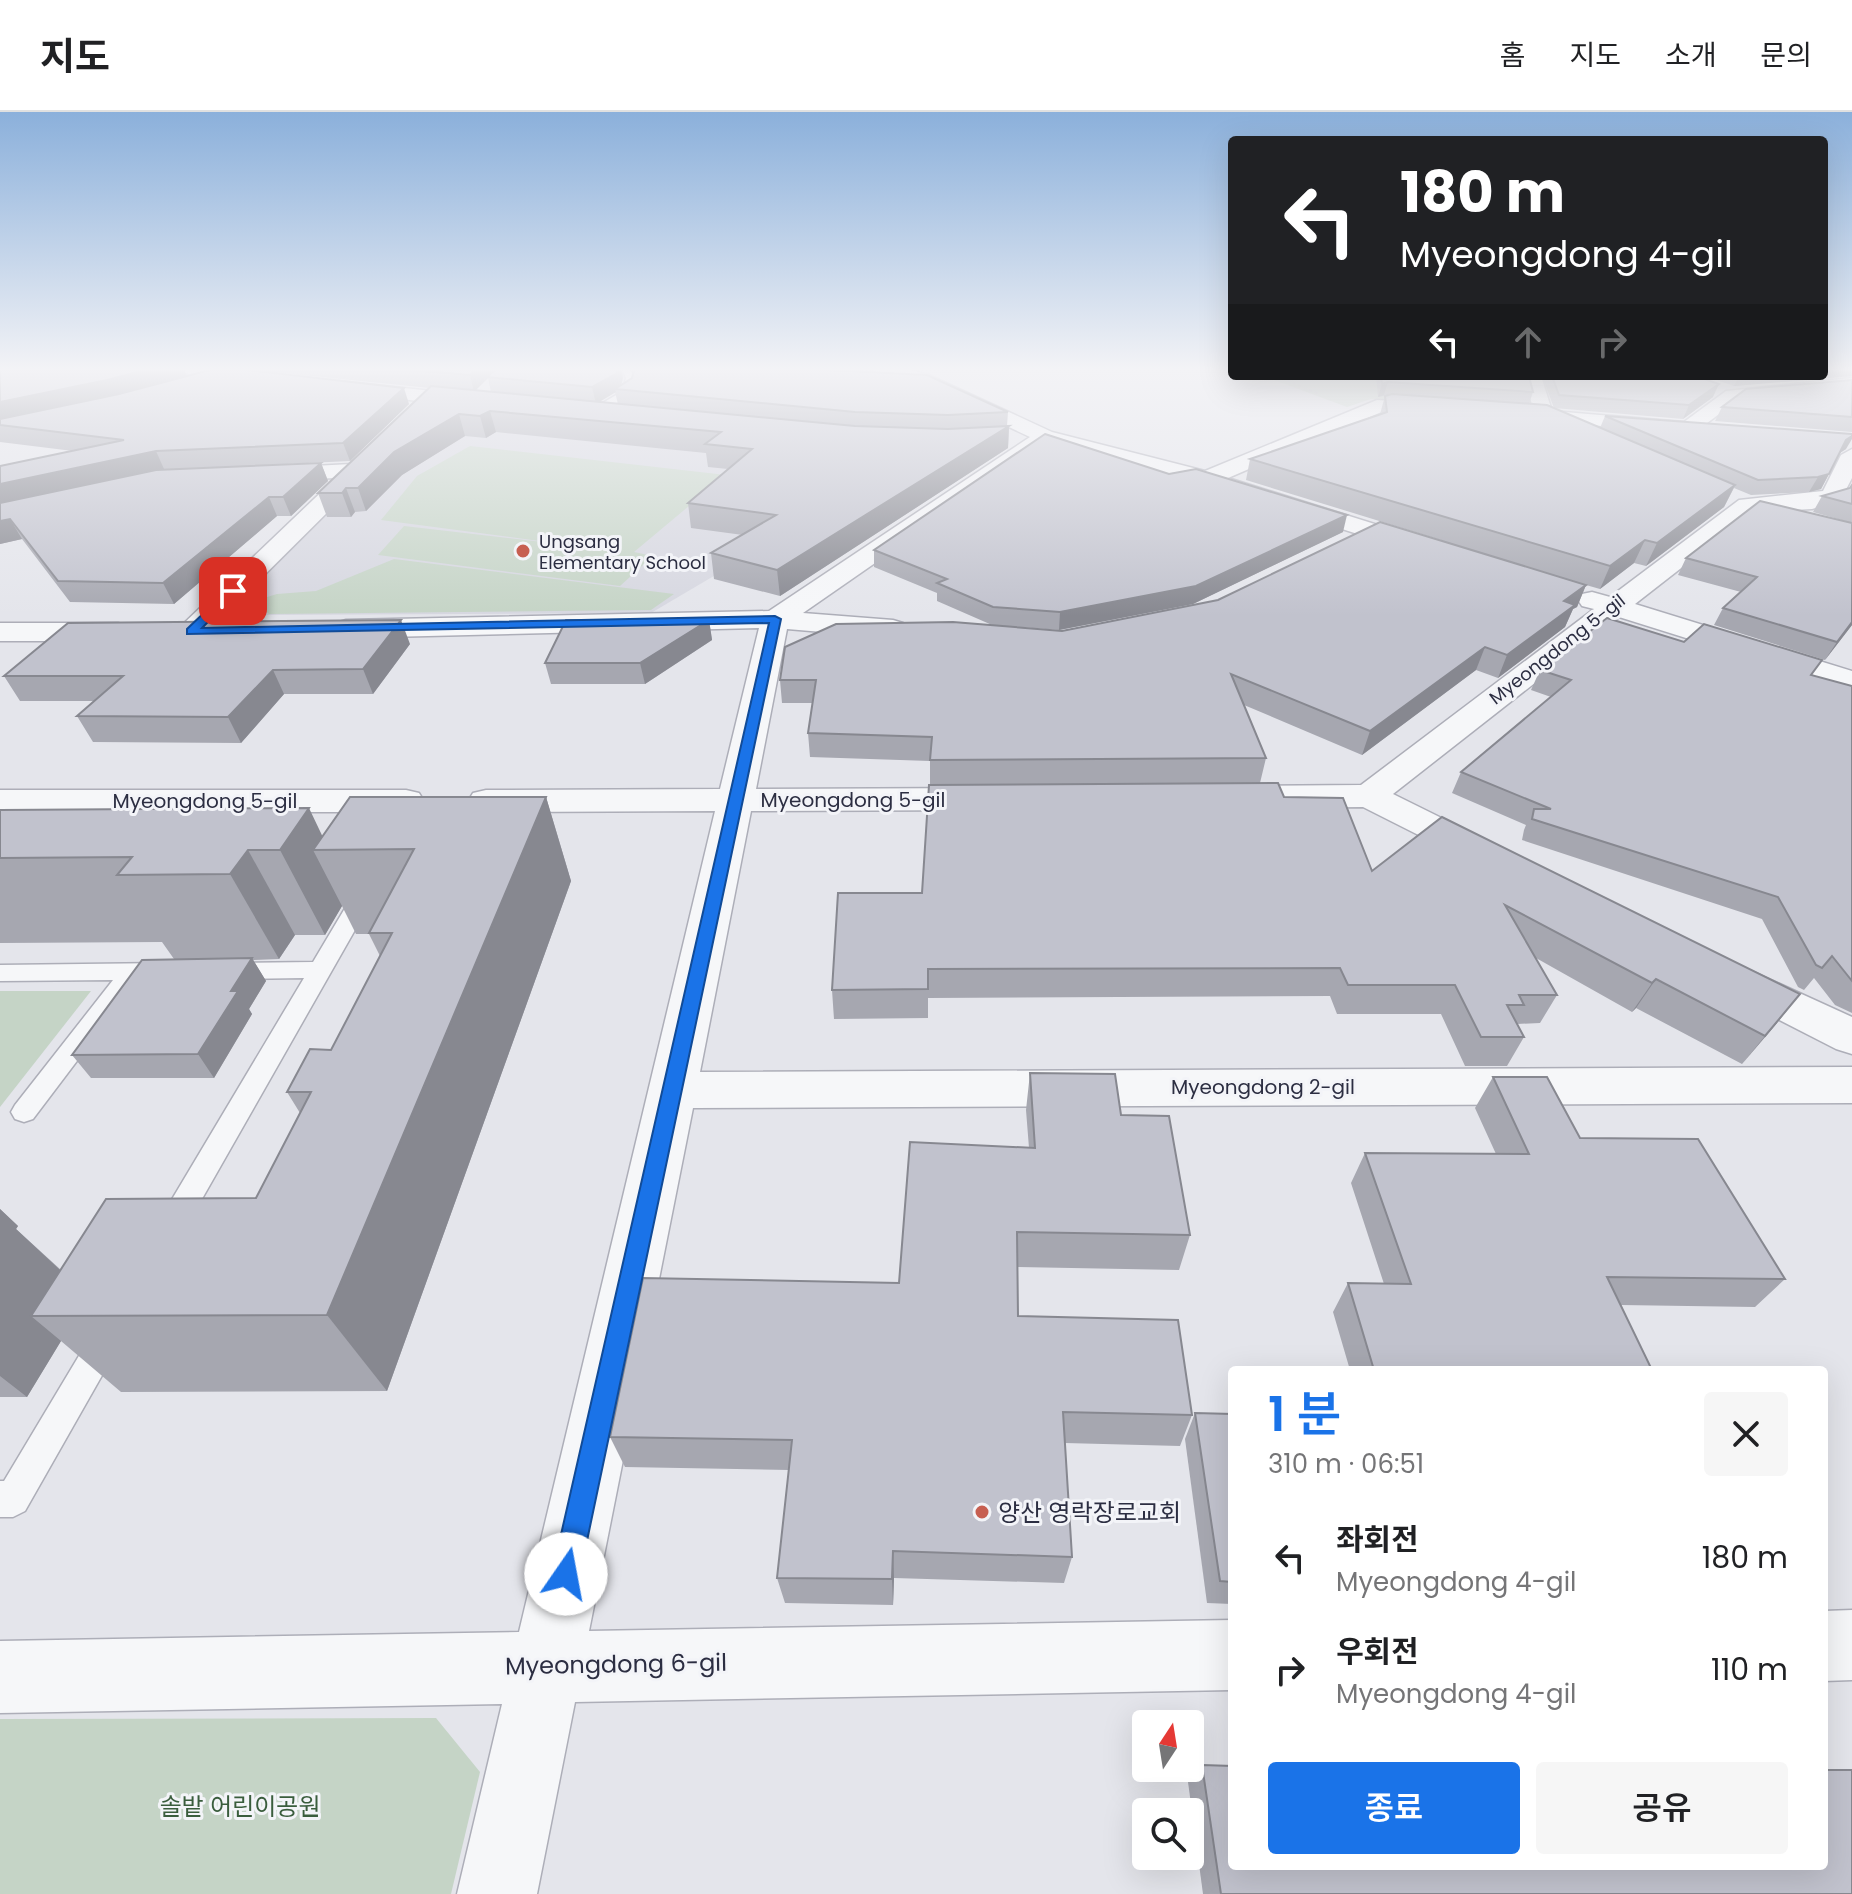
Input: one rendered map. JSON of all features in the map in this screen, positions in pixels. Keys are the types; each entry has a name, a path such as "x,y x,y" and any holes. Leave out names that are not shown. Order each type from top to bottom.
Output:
{"street":[{"path":"191,632 377,450"},
{"path":"497,1894 775,619 1024,450"},
{"path":"1099,450 1206,478 1447,555"},
{"path":"1206,478 1273,450"},
{"path":"1747,505 1812,502 1832,496 1845,450"},
{"path":"239,475 357,470"},
{"path":"1718,492 1747,505 1824,525"},
{"name":"Myeongdong 5-gil","path":"1369,796 1747,505"},
{"path":"1343,545 1371,531"},
{"path":"1567,592 1852,681"},
{"path":"321,630 775,619 917,631"},
{"path":"0,632 230,632"},
{"path":"1195,797 1369,796 1511,867"},
{"name":"Myeongdong 5-gil","path":"0,801 427,807 1021,798"},
{"path":"1710,966 1852,1037"},
{"name":"Myeongdong 2-gil","path":"673,1090 1852,1085"},
{"path":"1828,1646 1852,1645"},
{"name":"Myeongdong 6-gil","path":"0,1677 1228,1655"}],"lane":[{"path":"156,1252 375,875"},
{"path":"0,973 320,970"},
{"path":"24,1112 132,972"},
{"path":"0,1499 13,1499 116,1321"}],"shaded area":[{"name":"Ungsang Elementary School","path":"391,450 862,450 836,504 651,613 265,615 242,598"}],"green space":[{"path":"463,450 507,450 726,475 634,552 653,556 620,586 378,555 404,526 577,546 381,520 417,476"},
{"path":"394,559 674,594 651,610 269,614 254,601 277,594 316,591"},
{"path":"0,991 91,991 0,1107"},
{"name":"솔밭 어린이공원","path":"436,1718 480,1772 451,1894 0,1894 0,1719"}],"building":[{"path":"76,450 176,450 156,451 0,484 0,466"},
{"path":"363,450 397,450 358,488 346,488 342,493 318,493"},
{"path":"751,450 970,450 777,570 711,553 776,515 688,503"},
{"path":"1021,450 1095,450 1169,474 1196,469 1347,515 1196,586 1060,612 993,607 937,583 947,579 874,550"},
{"path":"1276,450 1653,450 1735,485 1657,543 1645,540 1610,566 1250,459"},
{"path":"1687,450 1841,450 1829,474 1758,480"},
{"path":"321,463 283,497 269,497 163,583 58,581 10,519 0,521 0,503 156,470"},
{"path":"1852,485 1852,504 1822,496 1850,488"},
{"path":"1760,501 1852,523 1852,622 1837,642 1723,608 1757,577 1686,558"},
{"path":"1380,522 1586,585 1564,601 1575,605 1507,655 1485,647 1370,731 1231,674 1266,758 930,760 932,737 808,733 816,680 780,680 785,647 836,624 953,622 1062,631 1218,600"},
{"path":"1607,618 1684,642 1704,624 1822,660 1811,675 1852,686 1852,981 1832,956 1822,968 1816,965 1778,897 1532,819 1534,809 1551,809 1461,772 1571,680 1540,670"},
{"path":"401,620 363,669 273,670 228,717 77,716 123,676 4,676 68,623"},
{"path":"566,620 709,620 640,663 545,663"},
{"path":"1278,783 1284,797 1343,798 1372,871 1442,817 1800,994 1765,1036 1656,979 1652,983 1505,905 1557,995 1519,995 1524,1005 1507,1005 1524,1037 1481,1037 1455,985 1348,985 1340,968 928,969 928,989 832,990 838,893 922,893 929,785"},
{"path":"350,797 546,797 327,1315 31,1316 106,1199 256,1198 311,1092 287,1092 310,1049 331,1050 392,933 369,933 414,849 313,850"},
{"path":"309,808 280,850 248,850 230,874 117,875 132,857 0,858 0,810"},
{"path":"252,958 231,991 238,991 198,1054 72,1055 142,960"},
{"path":"1030,1073 1115,1074 1121,1115 1169,1116 1190,1235 1017,1232 1018,1316 1178,1320 1192,1415 1063,1412 1072,1557 893,1551 892,1579 777,1578 792,1440 610,1437 643,1278 899,1283 910,1142 1035,1148"},
{"path":"1493,1077 1547,1077 1580,1138 1698,1139 1785,1279 1607,1277 1650,1366 1373,1366 1348,1283 1411,1284 1365,1153 1529,1154"},
{"path":"1195,1413 1228,1414 1228,1582 1220,1581"},
{"path":"1204,1765 1228,1766 1228,1870 1828,1870 1828,1770 1852,1770 1852,1894 1221,1894"}],"place":[{"name":"Ungsang Elementary School","path":"523,551"},
{"name":"양산 영락장로교회","path":"982,1512"}],"route":[{"path":"233,591 191,632 775,619 566,1574"}]}
